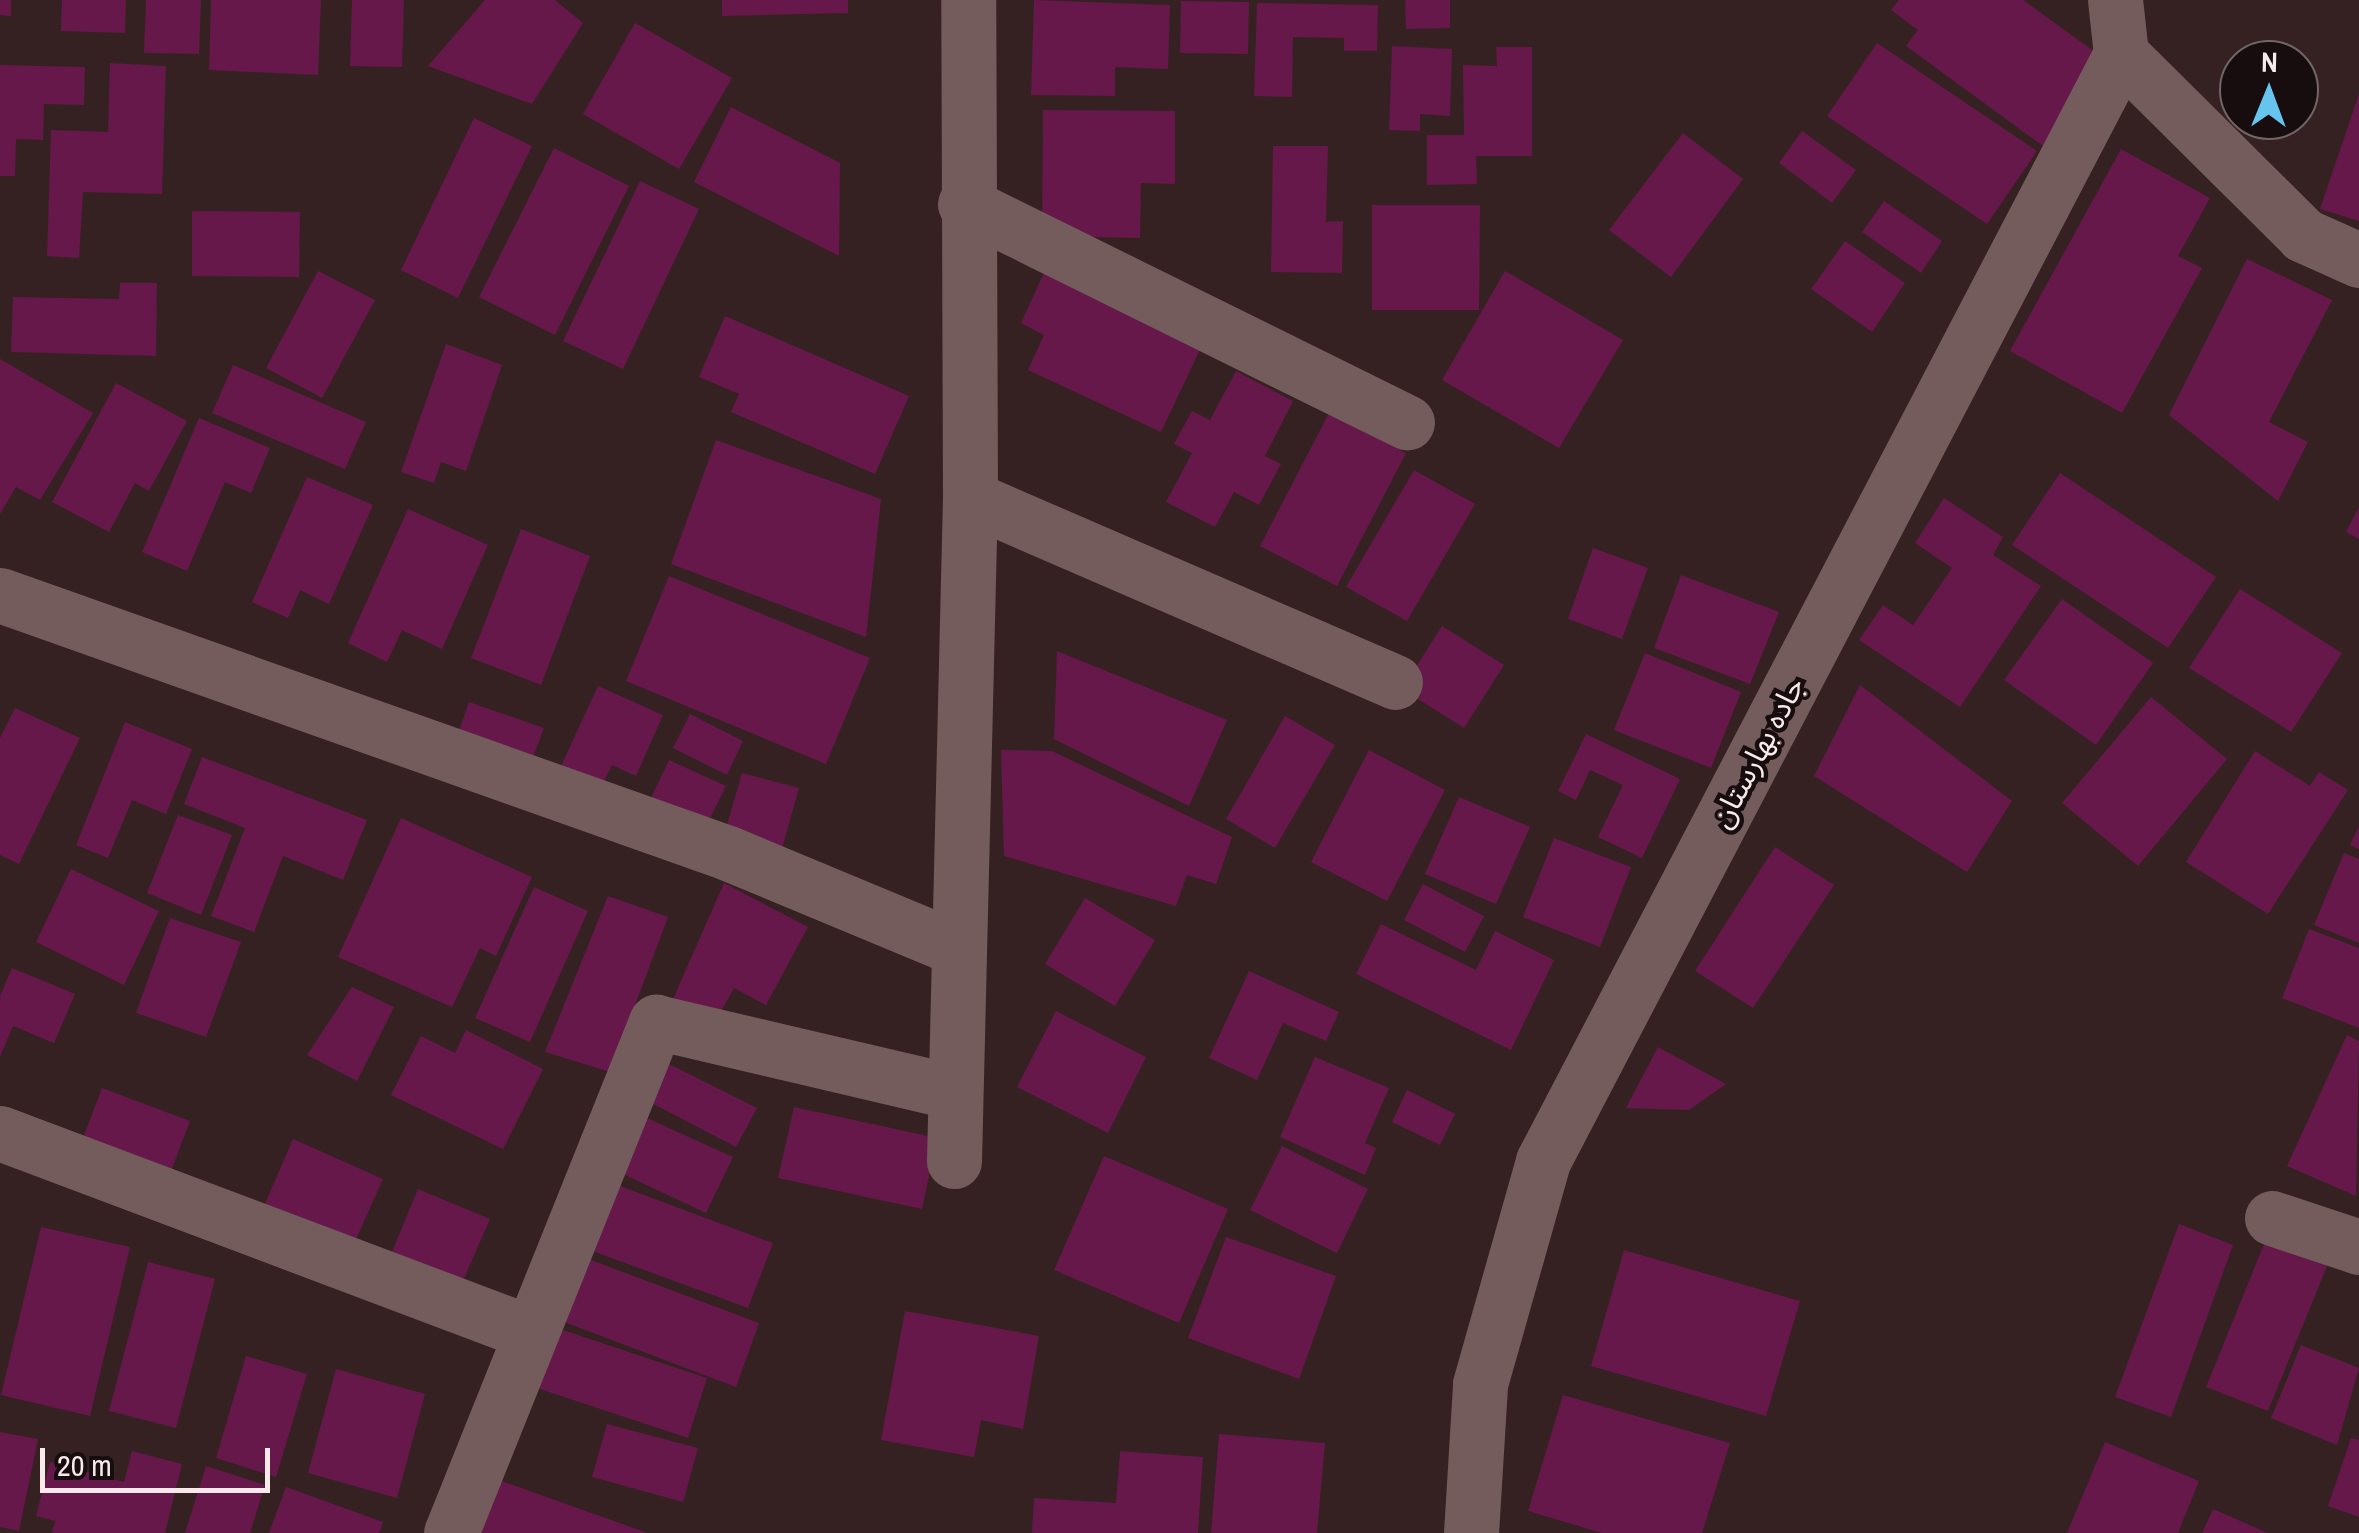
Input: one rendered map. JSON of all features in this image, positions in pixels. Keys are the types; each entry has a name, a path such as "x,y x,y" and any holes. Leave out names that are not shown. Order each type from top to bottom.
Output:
{"street":[{"path":"954,1161 956,948 970,498 965,204 968,0"},
{"path":"2116,0 2121,54 2302,236 2359,260"},
{"name":"جاده بهارستان","path":"1471,1533 1480,1384 1543,1161 2121,54"},
{"path":"965,204 1407,422"},
{"path":"970,498 1395,682"},
{"path":"0,595 728,852 956,948"},
{"path":"451,1533 526,1331 656,1022 954,1092"},
{"path":"0,1132 526,1331"},
{"path":"2272,1218 2359,1247"}],"building":[{"path":"0,0 11,0 11,16 0,15"},
{"path":"62,0 126,0 125,33 61,31"},
{"path":"146,0 201,0 199,54 144,53"},
{"path":"211,0 321,0 318,75 209,70"},
{"path":"352,0 404,0 402,67 350,66"},
{"path":"485,0 555,0 583,23 532,104 428,66"},
{"path":"722,0 848,0 848,13 722,16"},
{"path":"1034,0 1170,5 1168,69 1115,67 1115,96 1031,95"},
{"path":"1405,0 1450,0 1450,28 1406,29"},
{"path":"1899,0 2023,0 2106,60 2043,146 1906,46 1918,30 1891,10"},
{"path":"1181,1 1249,2 1248,54 1180,53"},
{"path":"1257,3 1378,5 1377,51 1344,51 1344,38 1293,37 1292,97 1254,96"},
{"path":"635,23 732,78 679,169 583,114"},
{"path":"1877,43 2037,151 1987,224 1827,116"},
{"path":"1392,46 1452,49 1450,116 1420,114 1420,131 1389,130"},
{"path":"1496,47 1532,47 1532,156 1476,156 1477,184 1427,185 1427,135 1464,135 1463,65 1497,66"},
{"path":"110,63 166,66 162,194 83,192 79,258 47,256 51,130 108,132"},
{"path":"0,65 85,67 84,105 44,104 43,140 16,139 15,176 0,176"},
{"path":"2359,94 2359,221 2320,209"},
{"path":"731,107 840,163 839,256 694,182"},
{"path":"1043,110 1175,111 1175,184 1141,183 1140,238 1042,236"},
{"path":"474,118 532,146 458,298 401,270"},
{"path":"1802,131 1856,170 1832,203 1779,163"},
{"path":"1683,133 1743,179 1671,277 1609,230"},
{"path":"1273,146 1328,146 1326,222 1343,221 1342,273 1271,272"},
{"path":"554,148 629,186 555,335 479,297"},
{"path":"2121,149 2210,198 2178,256 2202,268 2122,413 2010,351"},
{"path":"640,181 699,209 623,369 563,341"},
{"path":"1884,201 1942,241 1921,273 1862,232"},
{"path":"1372,205 1480,205 1479,310 1372,310"},
{"path":"192,211 300,212 299,277 192,276"},
{"path":"1845,241 1905,283 1872,332 1811,289"},
{"path":"2247,259 2332,300 2269,422 2308,442 2278,501 2169,415"},
{"path":"1047,266 1205,339 1161,432 1028,370 1044,335 1021,323"},
{"path":"318,271 375,300 322,398 266,368"},
{"path":"1505,271 1623,340 1559,448 1442,380"},
{"path":"120,283 157,283 156,356 11,352 13,297 119,299"},
{"path":"725,316 909,396 875,474 731,412 739,394 699,377"},
{"path":"446,344 502,365 466,471 441,462 434,483 401,472"},
{"path":"0,359 93,413 40,500 16,487 0,514"},
{"path":"233,365 366,422 345,469 212,413"},
{"path":"1236,371 1293,401 1265,456 1281,464 1259,505 1234,492 1215,527 1166,502 1192,453 1174,444 1192,411 1210,420"},
{"path":"116,383 187,421 149,491 135,483 109,532 52,502"},
{"path":"1329,413 1406,453 1337,586 1260,546"},
{"path":"199,418 270,448 251,493 225,482 187,571 142,552"},
{"path":"716,440 881,499 866,637 671,564"},
{"path":"1414,470 1475,504 1407,621 1346,587"},
{"path":"2060,473 2216,577 2168,648 2012,545"},
{"path":"307,477 373,505 329,604 300,590 288,618 252,602"},
{"path":"1944,498 2003,537 1993,555 2041,586 1960,707 1859,640 1883,605 1913,625 1952,568 1915,543"},
{"path":"2359,507 2359,539 2346,532"},
{"path":"408,509 488,545 442,649 402,630 387,662 348,643"},
{"path":"521,529 590,556 541,685 471,658"},
{"path":"1593,548 1648,568 1622,639 1568,619"},
{"path":"1681,575 1779,612 1750,684 1654,648"},
{"path":"669,576 870,658 826,764 626,681"},
{"path":"2240,589 2342,653 2291,732 2189,668"},
{"path":"2062,599 2153,663 2096,745 2004,680"},
{"path":"1442,626 1504,665 1464,728 1402,689"},
{"path":"1057,651 1227,720 1189,806 1054,739"},
{"path":"1645,653 1741,692 1711,768 1614,730"},
{"path":"1860,685 2012,801 1967,872 1814,776"},
{"path":"598,686 663,715 636,776 612,765 597,796 556,777"},
{"path":"2151,697 2227,759 2138,866 2062,803"},
{"path":"469,702 544,728 528,771 454,745"},
{"path":"15,708 80,738 19,864 0,855 0,738"},
{"path":"690,714 743,741 727,775 673,748"},
{"path":"1285,716 1335,745 1275,848 1226,819"},
{"path":"125,722 192,749 166,814 132,800 108,858 76,845"},
{"path":"1586,734 1680,779 1642,858 1598,837 1623,785 1590,770 1576,800 1558,791"},
{"path":"1001,750 1052,751 1232,837 1216,884 1187,875 1176,906 1004,856"},
{"path":"1369,750 1445,790 1387,901 1311,862"},
{"path":"2255,751 2310,786 2319,772 2348,790 2268,914 2186,862"},
{"path":"202,757 367,820 343,880 283,856 254,932 211,916 245,828 184,804"},
{"path":"669,760 726,786 705,828 649,802"},
{"path":"742,773 799,788 779,859 722,842"},
{"path":"1459,797 1530,827 1496,904 1425,874"},
{"path":"178,815 232,835 201,915 147,893"},
{"path":"401,818 532,877 496,956 480,948 452,1007 338,957"},
{"path":"2359,826 2359,849 2350,845"},
{"path":"1554,838 1631,867 1600,947 1523,917"},
{"path":"1775,847 1834,885 1753,1008 1695,971"},
{"path":"2344,853 2359,859 2359,943 2314,925"},
{"path":"71,869 159,911 124,985 36,942"},
{"path":"724,883 808,927 766,1005 734,988 715,1022 673,999"},
{"path":"1423,884 1484,916 1465,952 1404,920"},
{"path":"534,887 588,911 530,1042 475,1018"},
{"path":"608,896 668,917 610,1072 545,1052"},
{"path":"1085,898 1155,940 1115,1006 1045,964"},
{"path":"170,918 241,942 206,1037 136,1013"},
{"path":"1381,924 1476,970 1495,931 1554,960 1511,1050 1356,974"},
{"path":"2309,929 2359,948 2359,1028 2282,998"},
{"path":"12,968 75,994 54,1043 13,1026 0,1057 0,996"},
{"path":"1249,971 1339,1012 1326,1041 1283,1023 1257,1080 1209,1058"},
{"path":"352,987 394,1007 357,1081 307,1055"},
{"path":"1056,1011 1146,1057 1108,1133 1017,1087"},
{"path":"466,1030 543,1069 503,1149 391,1095 421,1036 455,1053"},
{"path":"2347,1035 2359,1041 2356,1196 2287,1166"},
{"path":"1658,1047 1726,1084 1689,1110 1626,1108"},
{"path":"1315,1057 1389,1088 1365,1143 1376,1148 1365,1175 1280,1137"},
{"path":"657,1058 757,1108 736,1147 638,1096"},
{"path":"102,1088 190,1121 168,1179 80,1146"},
{"path":"1407,1090 1455,1114 1440,1145 1392,1122"},
{"path":"794,1107 937,1138 922,1209 778,1178"},
{"path":"629,1110 733,1157 706,1213 604,1165"},
{"path":"293,1139 383,1179 353,1246 264,1206"},
{"path":"1282,1146 1368,1189 1337,1253 1250,1210"},
{"path":"1104,1156 1228,1209 1179,1323 1054,1270"},
{"path":"612,1183 773,1243 748,1308 587,1249"},
{"path":"418,1189 490,1219 459,1290 389,1259"},
{"path":"2179,1224 2233,1245 2171,1417 2115,1397"},
{"path":"41,1227 130,1247 90,1416 1,1395"},
{"path":"1226,1237 1336,1276 1299,1379 1188,1338"},
{"path":"2267,1237 2329,1261 2268,1411 2206,1387"},
{"path":"1624,1250 1800,1301 1766,1416 1591,1366"},
{"path":"575,1254 759,1323 736,1387 551,1317"},
{"path":"148,1262 215,1279 176,1428 109,1411"},
{"path":"905,1311 1039,1336 1023,1429 981,1420 974,1457 881,1440"},
{"path":"542,1323 707,1378 688,1438 522,1383"},
{"path":"2301,1345 2359,1368 2337,1445 2271,1418"},
{"path":"246,1356 307,1374 276,1477 216,1458"},
{"path":"336,1369 425,1394 397,1498 308,1473"},
{"path":"1563,1395 1730,1443 1702,1533 1602,1533 1528,1511"},
{"path":"607,1424 698,1448 683,1502 592,1477"},
{"path":"0,1432 38,1439 19,1531 0,1527"},
{"path":"1219,1434 1325,1443 1317,1533 1211,1533"},
{"path":"2351,1438 2359,1440 2359,1517 2328,1506"},
{"path":"2105,1442 2199,1481 2178,1533 2067,1533"},
{"path":"132,1451 182,1464 165,1533 52,1533 55,1521 36,1516 50,1462 124,1482"},
{"path":"1120,1451 1203,1457 1198,1533 1032,1533 1034,1498 1116,1503"},
{"path":"206,1466 265,1485 250,1533 185,1533"},
{"path":"496,1479 645,1532 645,1533 476,1533"},
{"path":"286,1487 383,1522 379,1533 269,1533"},
{"path":"2213,1509 2268,1533 2202,1533"}]}
